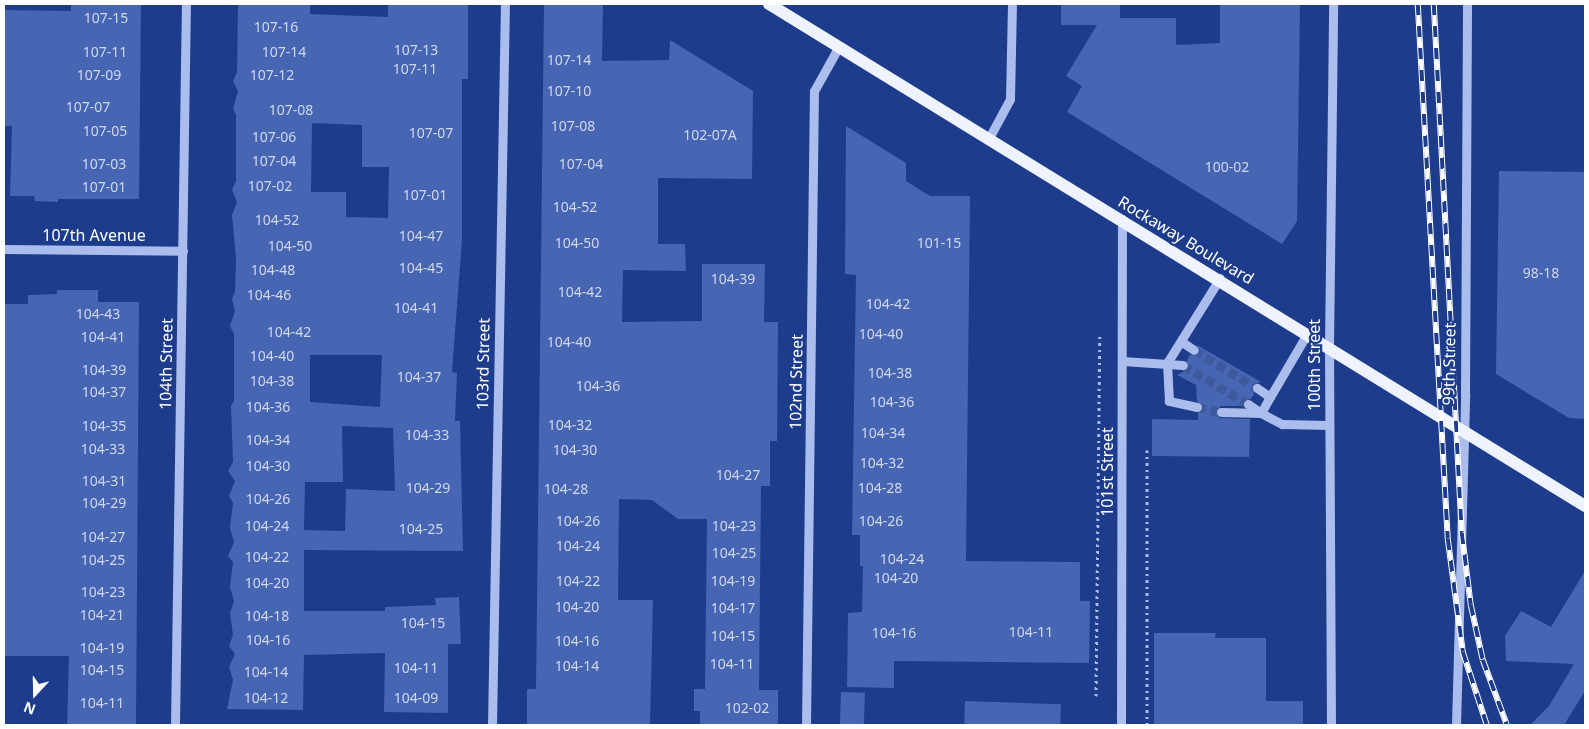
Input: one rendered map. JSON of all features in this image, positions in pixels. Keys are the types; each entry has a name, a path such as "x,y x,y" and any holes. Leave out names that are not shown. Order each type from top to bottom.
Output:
{"main road":[{"name":"Rockaway Boulevard","path":"769,4 1220,278 1585,506"}],"street":[{"name":"104th Street","path":"175,725 186,4"},
{"name":"103rd Street","path":"492,725 505,4"},
{"path":"990,138 1010,99 1012,4"},
{"name":"100th Street","path":"1331,725 1329,347 1333,4"},
{"name":"99th Street","path":"1456,725 1461,430 1465,394 1467,4"},
{"name":"102nd Street","path":"806,725 814,91 839,46"},
{"name":"101st Street","path":"1121,725 1122,219"},
{"name":"107th Avenue","path":"4,250 183,251"},
{"path":"1198,407 1168,401 1167,363 1182,342 1220,278"},
{"path":"1261,413 1307,334"},
{"path":"1182,342 1194,350"},
{"path":"1122,361 1183,365"},
{"path":"1257,388 1270,397"},
{"path":"1248,404 1282,424 1329,425"},
{"path":"1221,412 1261,413"}],"path":[{"path":"1096,696 1100,334"},
{"path":"1147,450 1147,725"}],"building":[{"path":"71,4 141,4 139,199 58,199 58,202 35,201 34,196 10,196 12,126 4,126 4,10 71,11"},
{"path":"238,4 310,4 310,14 388,17 388,4 468,4 468,79 462,79 462,239 452,372 457,373 455,421 460,421 463,551 304,550 304,611 385,611 385,607 436,605 435,598 459,597 461,644 448,644 448,713 384,712 385,653 304,655 303,710 227,709 233,680 229,667 235,654 229,646 233,635 230,613 234,601 230,587 233,562 228,556 234,542 230,528 233,503 229,496 235,481 228,471 233,462 231,406 234,401 234,334 230,326 235,311 232,299 235,291 236,258 232,215 237,202 232,190 236,181 236,115 233,109 238,91 233,81 237,72","holes":["312,123 362,125 362,167 389,167 388,218 346,217 346,192 311,192","310,355 382,355 380,407 310,402","342,426 393,428 395,491 346,489 345,531 304,530 305,482 343,482"]},
{"path":"544,4 603,4 602,61 669,60 670,40 753,91 752,179 658,178 658,244 685,244 686,271 623,270 622,322 702,321 702,264 765,264 764,322 778,322 777,441 770,441 770,486 761,486 759,690 778,690 778,725 700,725 700,711 694,711 694,689 705,689 707,519 678,519 652,500 619,499 618,600 653,600 650,725 527,725 527,689 536,689"},
{"path":"1061,4 1120,4 1120,18 1176,18 1176,45 1220,43 1220,4 1300,4 1297,221 1282,244 1067,112 1082,86 1066,76 1097,25 1061,25"},
{"path":"846,126 906,163 906,181 930,196 970,196 966,561 1080,562 1080,601 1090,601 1089,663 894,661 894,688 847,687 848,613 862,612 863,566 860,566 860,535 852,535 856,275 845,274"},
{"path":"1499,171 1585,172 1585,419 1569,418 1496,374"},
{"path":"57,290 98,290 98,302 139,302 136,725 67,725 69,656 4,656 4,304 28,304 28,295 57,294"},
{"path":"1197,345 1261,382 1252,384 1254,394 1251,399 1243,400 1242,406 1221,406 1215,411 1220,418 1250,419 1249,457 1152,456 1152,419 1198,420 1198,413 1203,409 1197,401 1196,385 1177,375 1188,369 1187,360 1190,355 1199,354"},
{"path":"1585,571 1585,691 1564,725 1530,725 1549,706 1574,664 1506,661 1505,636 1521,611 1551,627"},
{"path":"1154,633 1216,633 1215,638 1266,638 1266,701 1303,701 1303,725 1154,725"},
{"path":"841,692 865,693 864,725 840,725"},
{"path":"965,701 1061,704 1060,725 964,725"}],"tunnel":[{"path":"1194,350 1257,388"},
{"path":"1183,365 1248,404"},
{"path":"1197,407 1221,412"}],"railway":[{"path":"1418,4 1448,539 1463,652 1487,725"},
{"path":"1434,4 1462,533 1471,605 1483,660 1507,725"}]}
